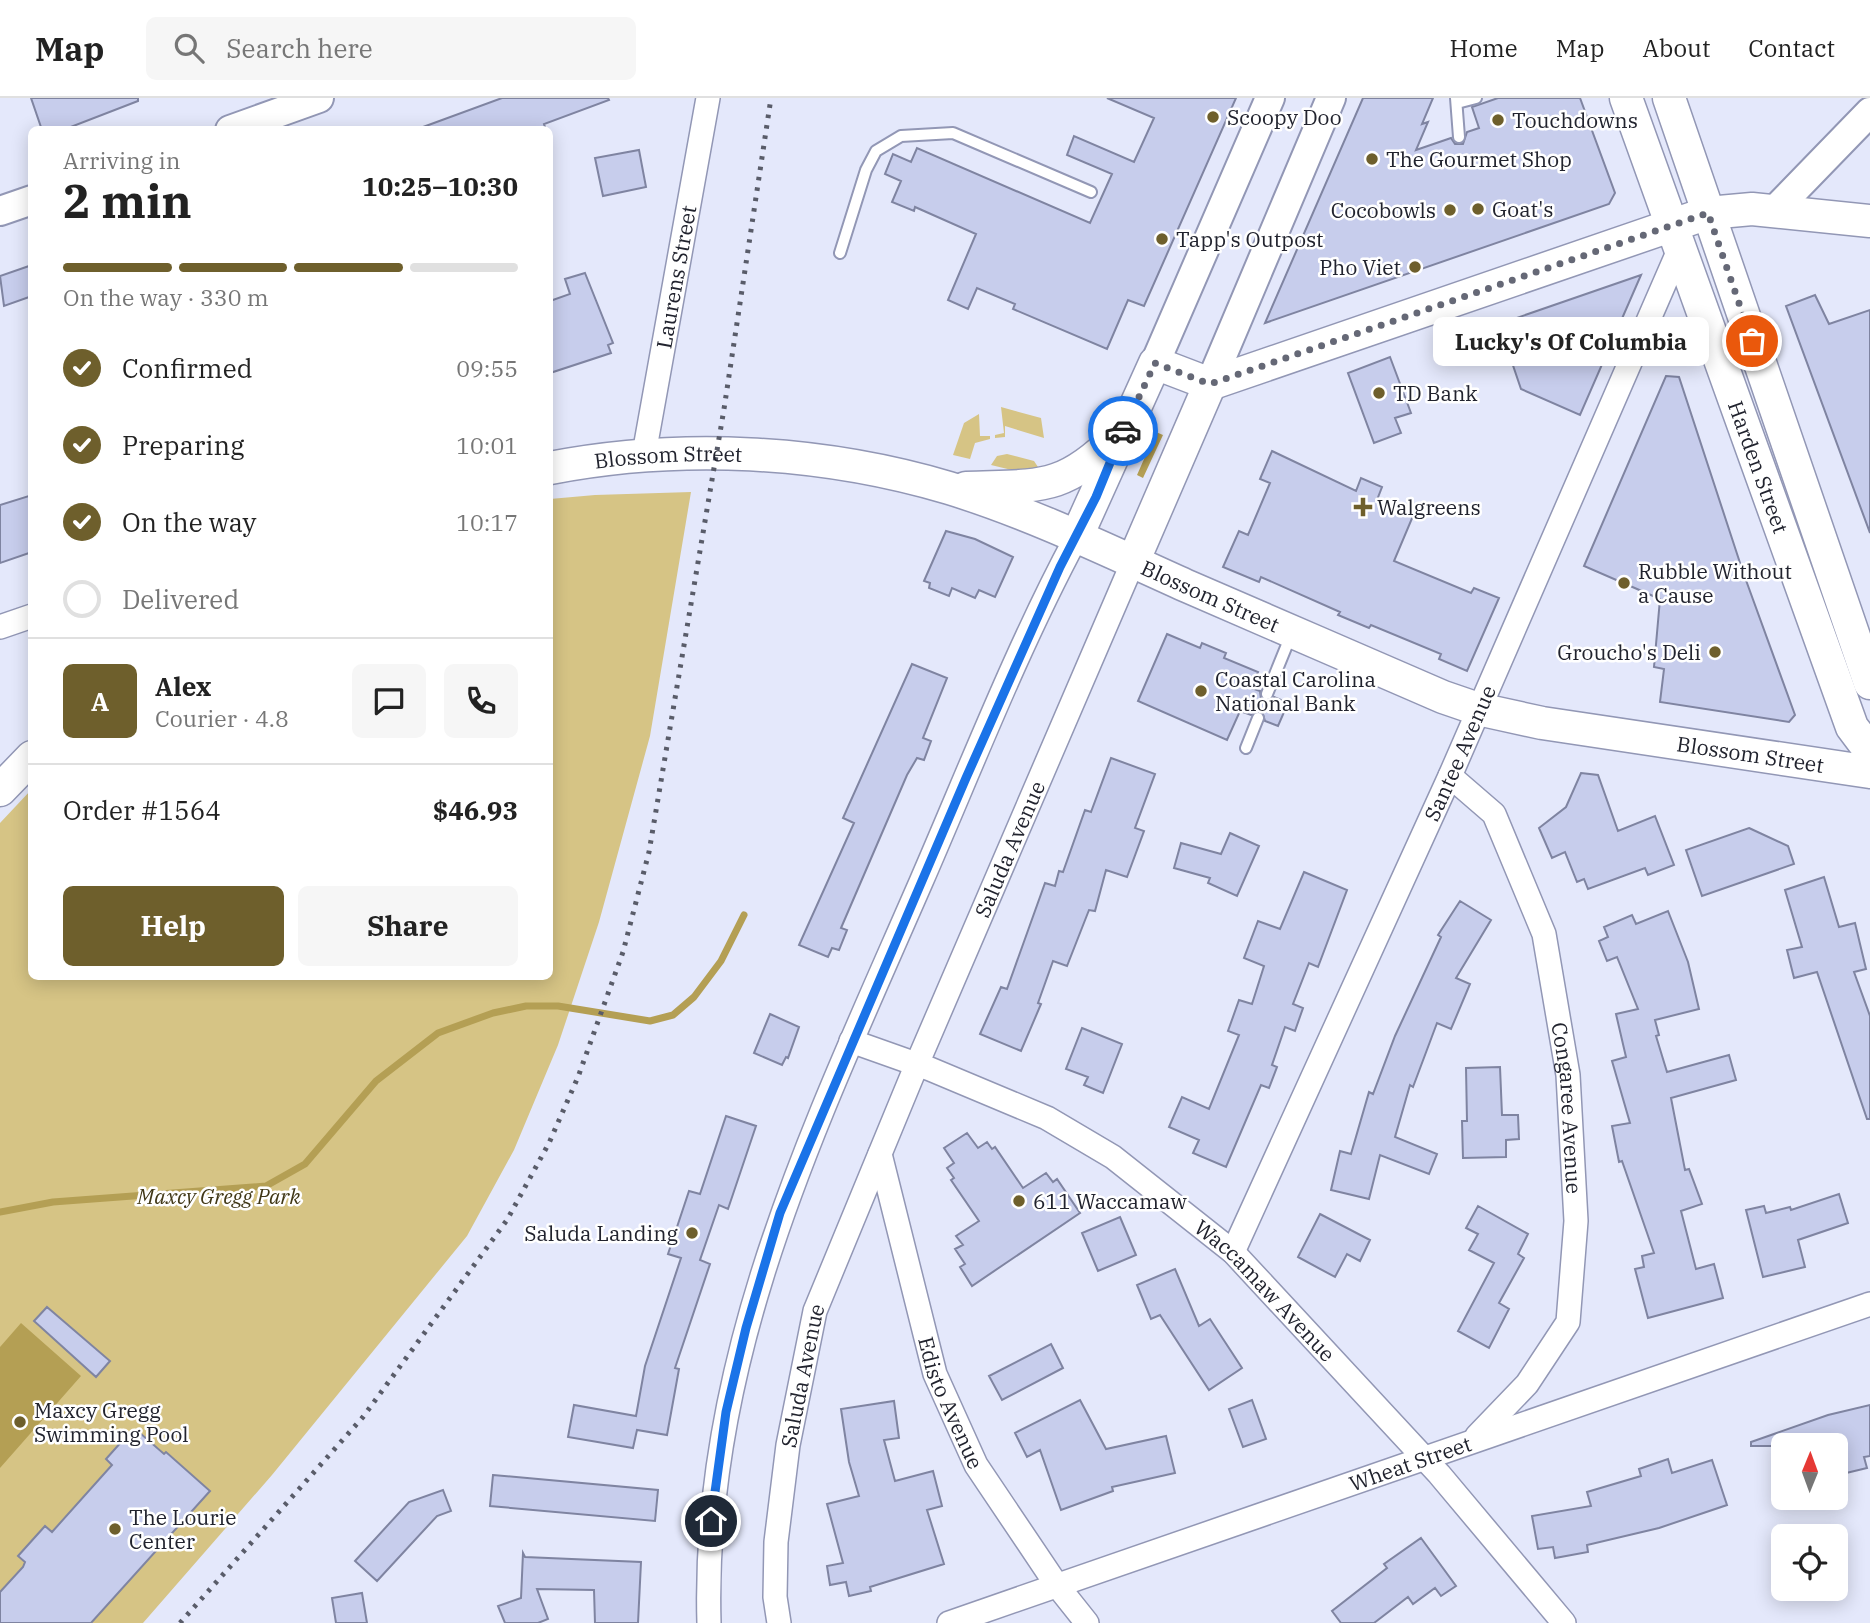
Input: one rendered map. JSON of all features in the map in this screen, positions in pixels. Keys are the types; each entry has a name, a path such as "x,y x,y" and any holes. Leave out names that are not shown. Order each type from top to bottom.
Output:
{"main road":[{"name":"Harden Street","path":"1626,98 1852,727 1870,751"},
{"name":"Harden Street","path":"1669,98 1870,683"},
{"path":"1076,538 1155,363 1210,384 1674,236 1708,213 1752,209 1870,221"},
{"name":"Saluda Avenue","path":"1133,562 1210,384"},
{"path":"950,489 1055,483 1098,456 1122,432"},
{"name":"Blossom Street","path":"553,468 644,454 698,453 802,460 906,477 950,489 1076,538 1478,709 1542,723 1870,772"},
{"path":"0,790 28,761"}],"street":[{"path":"241,126 318,98"},
{"name":"Laurens Street","path":"644,454 708,98"},
{"path":"1155,363 1270,98"},
{"name":"Saluda Avenue","path":"1210,384 1331,98"},
{"path":"1773,212 1870,113"},
{"path":"0,211 28,201"},
{"name":"Santee Avenue","path":"1233,1252 1450,776 1674,236"},
{"path":"709,1623 708,1574 712,1501 726,1412 746,1328 780,1213 851,1041 1010,679 1076,538"},
{"name":"Saluda Avenue","path":"779,1623 775,1597 776,1542 788,1445 815,1311 917,1064 1133,562"},
{"path":"0,627 28,618"},
{"name":"Congaree Avenue","path":"1450,776 1494,814 1544,934 1568,1075 1576,1221 1568,1322 1527,1384 1474,1439"},
{"name":"Waccamaw Avenue","path":"851,1041 917,1064 1058,1125 1113,1157 1233,1252 1423,1459 1564,1623"},
{"name":"Edisto Avenue","path":"880,1154 935,1374 976,1465 1056,1584 1087,1623"},
{"name":"Wheat Street","path":"949,1623 1870,1304"}],"lane":[{"path":"1460,137 1457,101 1476,98"},
{"path":"840,253 866,170 876,151 901,136 953,133 1091,192"},
{"path":"1267,694 1292,631"},
{"path":"1246,748 1258,718"}],"green space":[{"path":"1001,407 1041,418 1044,438 1005,426 1005,437 995,438 995,435 1004,433"},
{"path":"979,414 980,436 990,436 990,439 975,443 970,459 953,455 964,423"},
{"path":"1007,454 1034,461 1040,470 1020,472 991,465 997,456"},
{"name":"Maxcy Gregg Park","path":"691,492 650,736 599,922 558,1045 514,1150 467,1236 272,1475 143,1623 0,1623 0,823 28,793 28,980 553,980 553,499"}],"shaded area":[{"path":"1156,432 1163,435 1143,478 1137,475"},
{"name":"Maxcy Gregg Swimming Pool","path":"21,1323 81,1376 0,1468 0,1347"}],"building":[{"path":"31,98 138,98 138,101 73,126 41,126"},
{"path":"502,98 609,100 544,124 545,126 426,126"},
{"path":"1107,98 1236,98 1144,306 1128,300 1107,349 1013,309 1015,304 977,288 968,309 948,300 976,234 915,207 914,211 892,202 901,181 885,174 893,154 911,162 917,148 1090,223 1112,174 1067,155 1074,136 1134,162 1154,118"},
{"path":"1363,98 1433,98 1422,124 1428,122 1416,150 1451,138 1455,144 1463,144 1467,132 1479,128 1472,107 1498,98 1580,98 1615,193 1609,204 1265,323"},
{"path":"639,150 646,187 603,196 595,158"},
{"path":"28,266 28,297 4,306 0,276"},
{"path":"585,273 613,343 608,345 611,353 553,372 553,300 570,294 565,279"},
{"path":"1641,275 1580,415 1521,389 1499,324"},
{"path":"1815,295 1829,324 1870,310 1870,533 1786,306"},
{"name":"TD Bank","path":"1390,357 1411,413 1395,418 1401,433 1374,443 1348,373"},
{"path":"1666,376 1679,377 1743,572 1795,715 1789,722 1660,702 1664,669 1654,667 1660,599 1584,566"},
{"name":"Walgreens","path":"1272,451 1356,491 1361,478 1382,487 1377,500 1413,516 1394,561 1471,593 1474,588 1499,598 1467,671 1439,659 1441,654 1371,625 1369,628 1338,615 1340,612 1261,577 1259,582 1223,567 1239,531 1248,535 1270,483 1260,479"},
{"path":"28,496 28,553 0,563 0,505"},
{"path":"946,531 975,539 1013,557 995,597 979,590 975,598 952,588 949,596 929,588 930,583 924,581"},
{"name":"Coastal Carolina National Bank","path":"1167,634 1200,648 1202,643 1226,653 1224,658 1258,672 1251,688 1260,691 1261,699 1269,702 1274,697 1288,703 1278,726 1265,721 1262,711 1251,715 1240,711 1227,740 1138,701"},
{"path":"912,664 947,678 923,738 931,741 924,760 917,758 907,775 841,928 847,930 839,950 832,948 828,957 799,945 854,823 843,818"},
{"path":"1111,758 1155,774 1135,828 1144,831 1127,877 1106,870 1095,911 1089,910 1067,966 1053,961 1038,1003 1041,1004 1021,1051 980,1034 1001,987 1007,989 1045,883 1055,886 1059,871 1063,872 1085,810 1091,812"},
{"path":"1581,773 1598,775 1618,831 1655,816 1674,865 1648,875 1645,868 1588,889 1584,879 1577,882 1565,852 1552,858 1539,828 1566,807"},
{"path":"1749,828 1788,846 1794,864 1702,896 1686,850"},
{"path":"1230,833 1259,846 1237,896 1208,883 1210,878 1174,868 1181,843 1221,854"},
{"path":"1304,872 1347,890 1318,967 1309,963 1293,1004 1303,1008 1295,1031 1285,1027 1272,1065 1277,1067 1269,1088 1261,1085 1226,1167 1193,1153 1199,1140 1169,1127 1182,1097 1209,1109 1239,1035 1228,1031 1239,1000 1252,1004 1264,966 1244,958 1258,921 1280,929"},
{"path":"1824,877 1839,927 1855,923 1866,969 1854,972 1870,1016 1870,1119 1867,1119 1817,972 1794,978 1787,950 1802,947 1785,890"},
{"path":"1460,901 1491,920 1456,978 1470,984 1451,1029 1437,1023 1413,1087 1410,1085 1395,1137 1437,1154 1429,1174 1380,1155 1369,1199 1331,1190 1340,1151 1351,1154 1369,1092 1373,1094 1395,1036 1441,937 1438,935"},
{"path":"1668,911 1688,962 1699,1009 1655,1020 1659,1035 1656,1036 1667,1072 1729,1055 1736,1080 1671,1098 1685,1170 1689,1169 1702,1204 1681,1211 1696,1269 1714,1264 1723,1298 1648,1318 1635,1269 1644,1267 1642,1256 1654,1253 1622,1161 1619,1162 1612,1126 1630,1123 1612,1061 1626,1057 1616,1014 1638,1009 1617,957 1607,961 1599,941 1608,937 1604,927 1632,915 1636,924"},
{"path":"770,1014 799,1027 788,1058 786,1057 782,1065 754,1053"},
{"path":"1082,1028 1122,1044 1103,1093 1084,1085 1088,1077 1066,1069"},
{"path":"1500,1067 1502,1115 1518,1115 1519,1139 1506,1140 1506,1157 1463,1158 1462,1121 1467,1121 1466,1068"},
{"path":"726,1116 756,1126 728,1209 719,1205 700,1260 710,1264 675,1368 679,1369 667,1435 637,1430 633,1448 568,1437 574,1405 636,1416 645,1366 681,1258 668,1254 689,1191 700,1194"},
{"name":"611 Waccamaw","path":"967,1133 978,1148 987,1142 992,1149 995,1147 1023,1188 1046,1173 1053,1182 1057,1179 1080,1213 972,1286 960,1267 965,1264 955,1249 963,1245 956,1236 979,1221 951,1180 954,1178 947,1168 954,1163 944,1148"},
{"path":"1839,1194 1848,1223 1798,1240 1805,1267 1763,1277 1746,1210 1764,1206 1766,1213 1790,1207 1791,1210"},
{"path":"1478,1206 1528,1234 1518,1254 1524,1258 1499,1303 1509,1309 1489,1348 1458,1331 1494,1263 1469,1250 1478,1234 1466,1228"},
{"path":"1320,1214 1370,1240 1360,1261 1347,1254 1335,1277 1298,1257"},
{"path":"1120,1217 1136,1255 1098,1271 1082,1233"},
{"path":"1175,1269 1199,1326 1210,1319 1242,1368 1209,1390 1160,1315 1151,1319 1137,1285"},
{"path":"47,1307 110,1361 96,1377 34,1321"},
{"path":"1051,1344 1063,1368 1002,1400 989,1376"},
{"path":"1080,1400 1106,1449 1166,1436 1175,1473 1112,1487 1113,1491 1061,1510 1040,1450 1027,1457 1015,1433"},
{"path":"1252,1400 1266,1439 1243,1447 1229,1409"},
{"path":"894,1401 899,1438 884,1440 895,1481 933,1471 942,1506 927,1510 944,1564 870,1587 871,1591 849,1596 846,1582 830,1585 827,1566 843,1563 827,1504 859,1496 849,1462 841,1409"},
{"path":"1870,1405 1870,1456 1864,1457 1867,1468 1848,1473 1848,1433 1777,1433 1828,1415"},
{"name":"The Lourie Center","path":"131,1431 137,1436 140,1433 164,1454 166,1452 210,1491 91,1623 0,1623 0,1592 25,1562 18,1556 45,1526 52,1532 112,1465 106,1459"},
{"path":"1771,1435 1771,1446 1751,1446 1751,1442"},
{"path":"1668,1459 1672,1473 1712,1460 1727,1505 1659,1528 1587,1545 1588,1552 1555,1558 1553,1547 1538,1549 1532,1516 1591,1506 1587,1492 1641,1476 1639,1469"},
{"path":"493,1475 658,1490 655,1521 490,1506"},
{"path":"443,1490 451,1511 437,1516 377,1581 355,1561 409,1502"},
{"path":"1421,1538 1456,1586 1441,1596 1435,1588 1413,1604 1408,1597 1374,1623 1341,1623 1332,1611 1387,1568 1384,1564"},
{"path":"523,1553 525,1557 641,1562 638,1623 595,1623 594,1590 537,1589 548,1619 538,1623 505,1623 498,1606 521,1598"},
{"path":"362,1593 367,1623 336,1623 332,1598"}],"waterway":[{"path":"0,1212 53,1202 266,1186 305,1164 376,1081 438,1033 493,1013 526,1006 558,1006 650,1021 673,1015 694,997 721,961 744,915"}],"railway":[{"path":"180,1623 363,1417 507,1220 549,1143 578,1077 623,952 649,852 724,409 771,98"}],"way so far":[{"path":"1123,431 1155,363 1210,384 1669,223 1708,213 1752,341"}],"place":[{"name":"Scoopy Doo","path":"1213,117"},
{"name":"Touchdowns","path":"1498,120"},
{"name":"The Gourmet Shop","path":"1372,159"},
{"name":"Goat's","path":"1478,209"},
{"name":"Cocobowls","path":"1450,210"},
{"name":"Tapp's Outpost","path":"1162,239"},
{"name":"Pho Viet","path":"1415,267"},
{"name":"Lucky's Of Columbia","path":"1752,341"},
{"name":"TD Bank","path":"1379,393"},
{"name":"Walgreens","path":"1363,507"},
{"name":"Rubble Without a Cause","path":"1624,583"},
{"name":"Groucho's Deli","path":"1715,652"},
{"name":"Coastal Carolina National Bank","path":"1201,691"},
{"name":"611 Waccamaw","path":"1019,1201"},
{"name":"Saluda Landing","path":"692,1233"},
{"name":"Maxcy Gregg Swimming Pool","path":"20,1422"},
{"name":"The Lourie Center","path":"115,1529"}],"route":[{"path":"711,1521 726,1412 746,1328 780,1213 851,1041 966,778 1060,567 1096,497 1123,431"}]}
